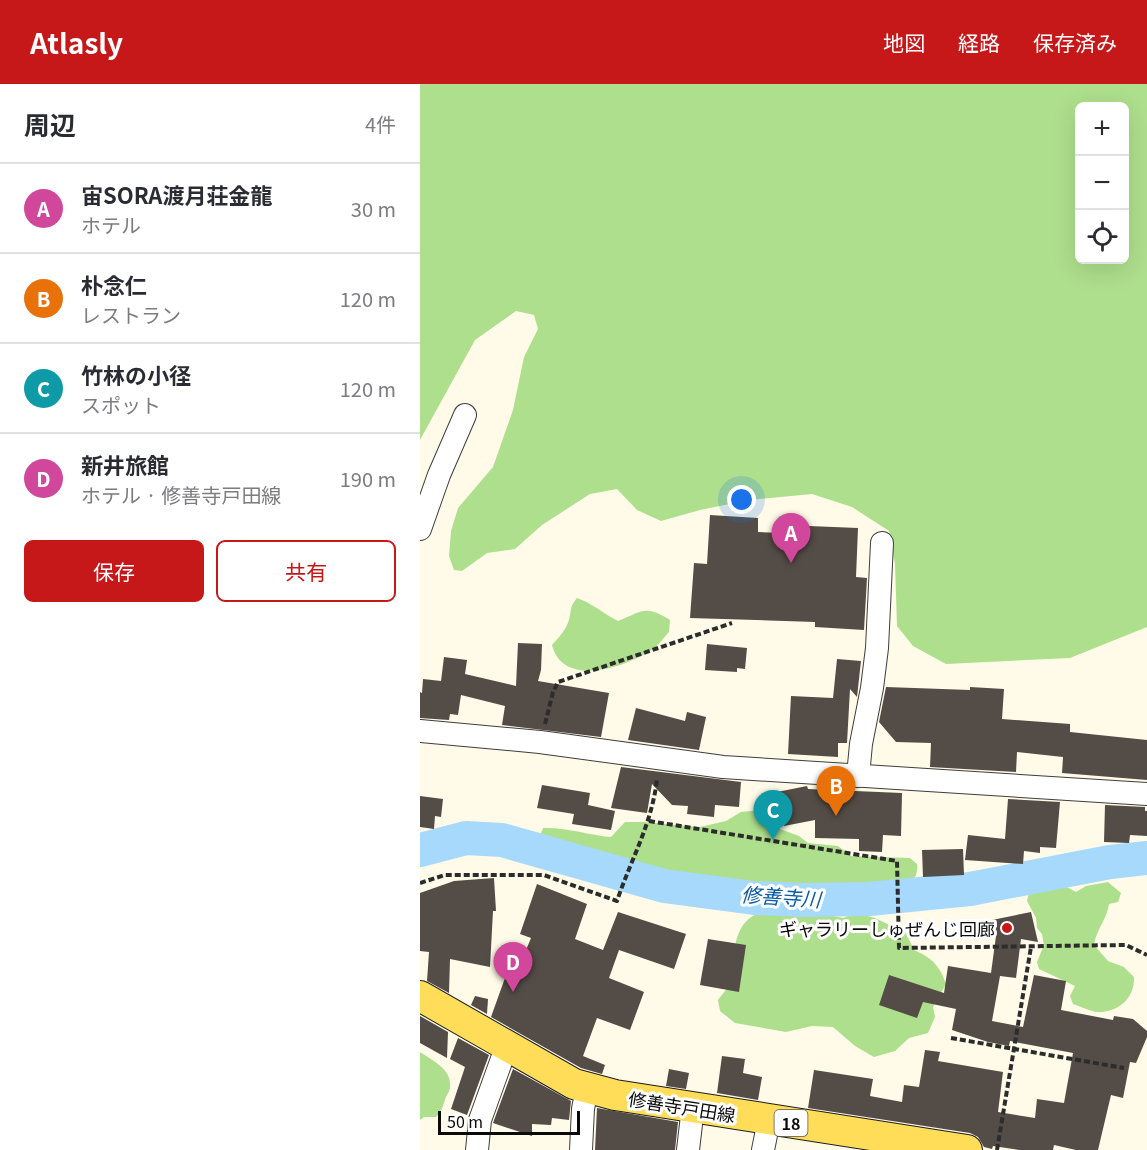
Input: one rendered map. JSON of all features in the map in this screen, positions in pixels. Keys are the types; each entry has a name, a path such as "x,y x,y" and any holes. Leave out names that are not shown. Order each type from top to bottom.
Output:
{"main road":[{"name":"修善寺戸田線","path":"420,996 561,1077 587,1088 615,1095 934,1147 967,1150"}],"street":[{"path":"420,529 439,474 465,415"},
{"path":"858,776 877,648 882,543"},
{"path":"420,731 540,742 723,767 1147,794"},
{"path":"477,1150 480,1120 507,1045"},
{"path":"581,1150 587,1088"},
{"path":"688,1150 693,1107"},
{"path":"763,1150 769,1120"}],"path":[{"path":"540,742 553,692 558,682 732,623"},
{"path":"420,883 445,875 544,875 617,901 655,802 659,759"},
{"path":"649,821 897,861 898,948 1126,945 1147,955"},
{"path":"997,1150 1031,946"},
{"path":"951,1038 1124,1068"}],"green space":[{"path":"420,84 1147,84 1147,627 1070,658 946,664 913,646 897,626 895,564 889,531 852,507 812,494 749,500 661,521 637,510 617,489 590,494 542,525 515,549 487,553 462,571 454,570 449,556 451,531 458,508 493,467 513,410 524,357 538,329 534,315 516,311 475,340 420,440"},
{"path":"577,598 618,621 643,611 654,612 670,620 669,632 653,649 628,662 597,670 569,667 558,659 552,645 566,627 572,606"},
{"path":"760,810 770,812 780,829 799,836 808,843 838,846 851,856 910,858 917,864 913,880 891,888 842,890 774,891 717,886 633,870 550,849 542,844 540,836 543,828 552,828 611,837 625,822 700,827 726,821 741,812"},
{"path":"1044,881 1059,883 1076,892 1086,886 1108,882 1121,893 1118,902 1109,904 1094,945 1108,961 1124,967 1134,977 1132,991 1124,1003 1118,1007 1105,1012 1097,1012 1073,1004 1070,996 1075,986 1039,969 1037,962 1044,945 1042,934 1037,928 1036,918 1027,901 1030,889"},
{"path":"795,908 843,918 856,913 875,918 906,933 914,950 934,963 946,984 933,1007 935,1017 928,1033 909,1038 895,1051 874,1057 855,1046 833,1027 812,1026 786,1032 735,1023 720,1011 718,1000 732,979 737,939 746,921 761,912"},
{"path":"420,1052 445,1070 450,1087 438,1115 424,1117 420,1120"}],"building":[{"path":"710,515 758,518 758,532 809,534 809,526 858,528 856,577 867,578 864,630 815,627 815,622 690,618 694,563 707,564"},
{"path":"518,643 542,644 541,670 538,681 609,693 601,737 502,725 505,706 461,695 458,715 450,714 449,720 420,718 420,692 422,693 423,679 441,681 444,657 467,660 465,674 516,686"},
{"path":"707,644 747,648 745,669 737,668 737,672 705,670"},
{"path":"837,659 861,661 857,697 850,689 847,743 838,743 838,757 788,754 791,696 833,698"},
{"path":"886,687 1004,689 1002,719 1070,724 1070,732 1147,740 1147,780 1062,773 1063,757 1017,752 1016,772 930,767 931,743 896,742 879,722"},
{"path":"636,708 685,721 687,712 706,717 699,750 628,740"},
{"path":"621,767 741,782 739,807 715,805 714,817 687,814 688,806 672,805 652,784 647,813 611,808"},
{"path":"542,785 590,793 588,805 615,811 611,830 572,824 574,814 537,808"},
{"path":"807,786 808,789 902,793 901,836 883,835 882,852 859,851 859,839 815,838 815,820 784,826 777,792"},
{"path":"420,796 443,799 441,817 435,816 434,829 420,827"},
{"path":"1008,799 1060,802 1056,848 1040,847 1040,853 1024,851 1023,864 965,860 968,835 1005,839"},
{"path":"1105,805 1145,807 1147,836 1130,835 1129,843 1104,842"},
{"path":"963,849 964,875 923,877 922,850"},
{"path":"494,878 496,911 493,911 490,967 450,959 449,993 427,981 429,952 420,951 420,893 454,881"},
{"path":"537,884 587,904 575,939 603,950 618,912 686,934 674,969 619,950 609,978 644,992 630,1030 597,1018 583,1056 605,1065 602,1074 581,1068 491,1017 510,964 519,967 531,938 520,934"},
{"path":"1031,912 1038,942 1021,939 1016,978 1000,976 992,1021 1023,1027 1034,975 1066,981 1061,1010 1113,1020 1114,1016 1133,1019 1147,1031 1147,1037 1136,1063 1130,1062 1123,1098 1111,1095 1098,1150 1076,1150 1054,1145 1053,1150 1019,1150 993,1146 992,1149 984,1147 978,1137 970,1133 808,1108 814,1070 873,1079 870,1096 902,1102 904,1085 919,1087 925,1050 940,1052 938,1061 1003,1072 998,1112 1035,1118 1037,1099 1064,1103 1073,1053 1010,1041 1009,1046 988,1042 952,1030 956,1009 923,1002 917,1018 879,1005 889,975 944,993 948,966 991,973 996,936 981,936 977,923"},
{"path":"708,939 746,945 739,992 700,985"},
{"path":"475,996 488,999 487,1014 471,1005"},
{"path":"420,1016 448,1032 447,1058 420,1043"},
{"path":"458,1038 489,1055 467,1115 451,1109 465,1067 450,1059"},
{"path":"722,1056 745,1059 743,1073 762,1077 758,1100 717,1093"},
{"path":"513,1069 571,1101 569,1120 552,1118 551,1125 532,1124 532,1136 493,1123"},
{"path":"669,1069 689,1073 686,1089 666,1086"},
{"path":"597,1108 678,1122 675,1150 595,1150"}],"waterway":[{"name":"修善寺川","path":"420,850 466,838 502,840 664,886 754,898 805,900 869,899 970,889 1110,862 1147,858"}],"place":[{"name":"宙SORA渡月荘金龍","path":"791,563"},
{"name":"朴念仁","path":"836,816"},
{"name":"竹林の小径","path":"773,840"},
{"name":"ギャラリーしゅぜんじ回廊","path":"1007,928"},
{"name":"新井旅館","path":"513,992"}]}
